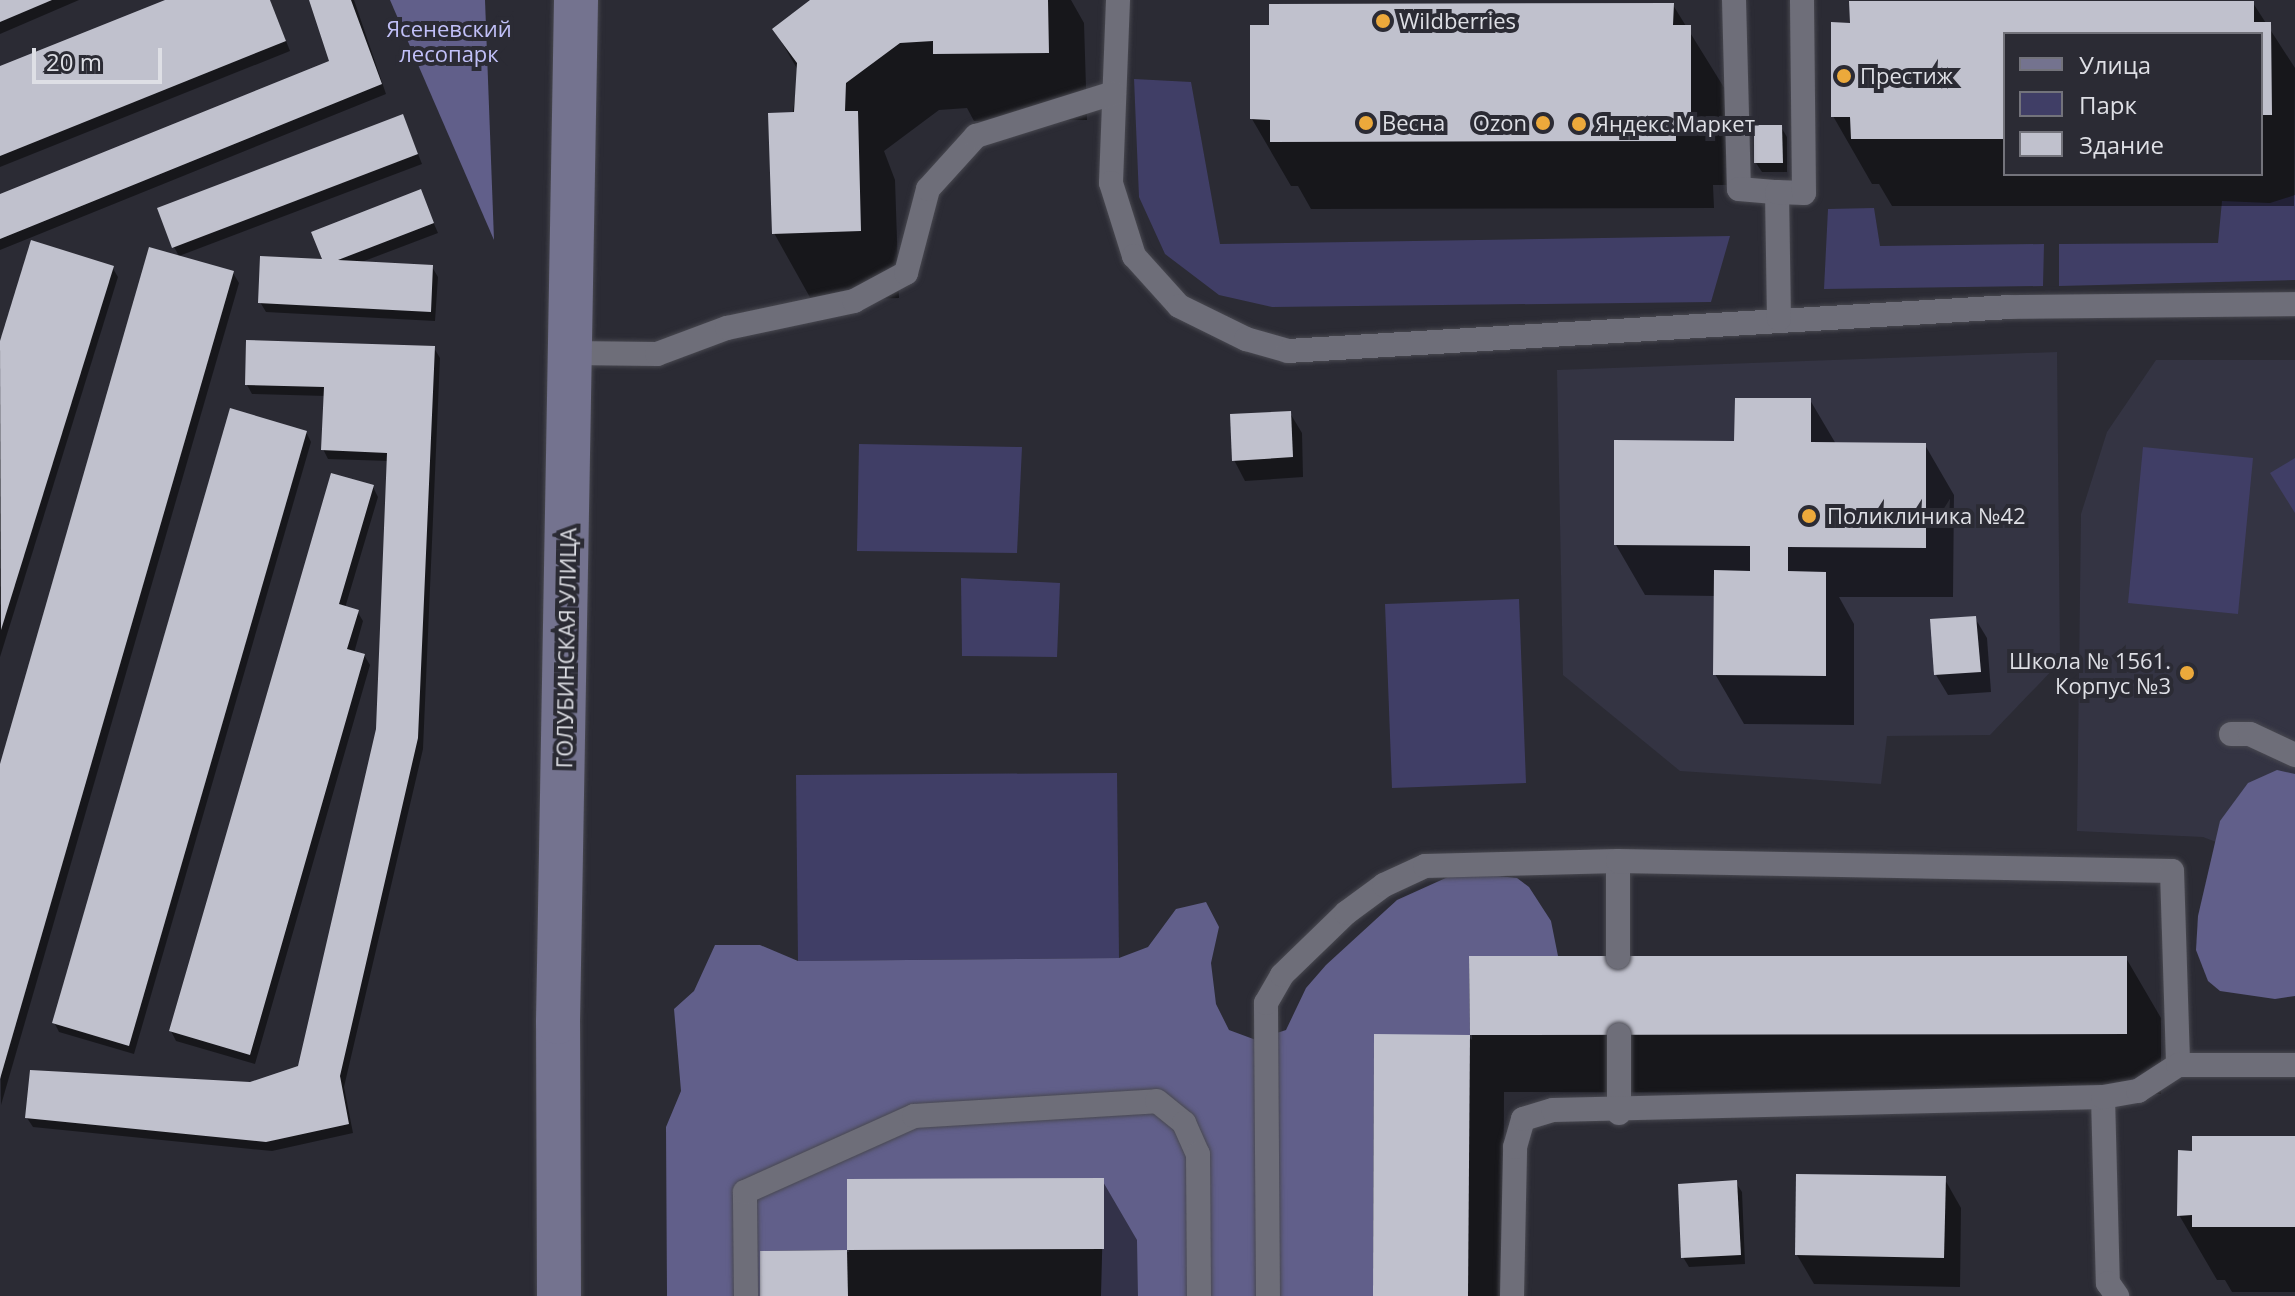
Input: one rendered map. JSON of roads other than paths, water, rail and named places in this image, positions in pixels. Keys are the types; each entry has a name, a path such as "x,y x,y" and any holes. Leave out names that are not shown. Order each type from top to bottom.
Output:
{"main road":[{"name":"ГОЛУБИНСКАЯ УЛИЦА","path":"559,1296 558,1022 576,0"}],"lane":[{"path":"1118,0 1111,183 1134,256 1179,306 1246,339 1288,351 2010,307 2295,304"},
{"path":"1734,0 1739,189 1804,193 1802,0"},
{"path":"571,353 657,354 727,328 854,301 906,273 928,189 976,136 1113,93"},
{"path":"1777,192 1779,319"},
{"path":"2231,734 2250,734 2295,755"},
{"path":"1618,861 1618,957"},
{"path":"1268,1296 1266,1003 1282,975 1346,913 1384,885 1425,866 1618,861 2172,871 2178,1065"},
{"path":"1619,1035 1619,1113"},
{"path":"1512,1296 1515,1147 1523,1119 1553,1110 1619,1113 2103,1097 2138,1091 2178,1065 2295,1065"},
{"path":"2103,1097 2111,1292"},
{"path":"746,1296 745,1192 914,1116 1157,1101 1184,1123 1198,1154 1199,1296"}],"place":[{"name":"Wildberries","path":"1383,21"},
{"name":"Престиж","path":"1844,76"},
{"name":"Весна","path":"1366,123"},
{"name":"Ozon","path":"1543,123"},
{"name":"Яндекс.Маркет","path":"1579,124"},
{"name":"Поликлиника №42","path":"1809,516"},
{"name":"Школа № 1561. Корпус №3","path":"2187,673"}],"park label":[{"name":"Ясеневский лесопарк","path":"449,40"}]}
